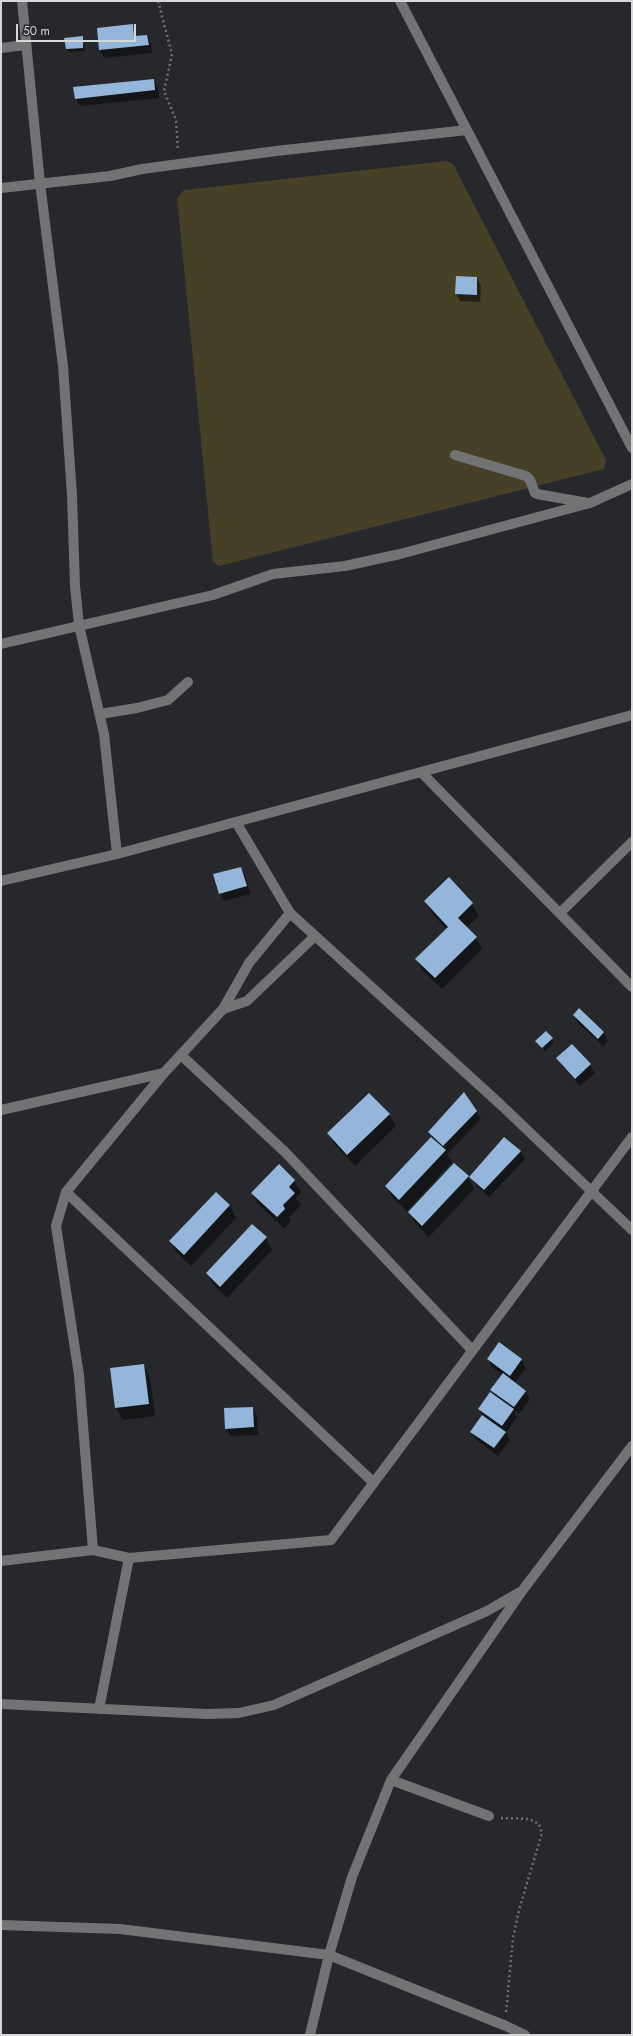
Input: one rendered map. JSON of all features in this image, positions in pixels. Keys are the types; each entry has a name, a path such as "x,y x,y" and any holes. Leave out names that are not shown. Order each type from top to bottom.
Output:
{"street":[{"path":"22,1 40,184 63,366 72,495 75,586 79,625 100,714 117,854"},
{"path":"400,1 632,448"},
{"path":"1,48 26,45"},
{"path":"1,188 110,176 178,164 276,151 467,130"},
{"path":"456,455 526,476 530,480 537,494 590,503"},
{"path":"1,644 213,595 274,574 345,566 400,554 590,503 632,484"},
{"path":"100,714 137,708 168,700 188,682"},
{"path":"1,881 117,854 632,715"},
{"path":"421,772 632,987"},
{"path":"236,822 290,913 500,1104 632,1230"},
{"path":"560,913 632,842"},
{"path":"93,1550 79,1375 56,1226 66,1192 164,1073 223,1009 249,963 290,913"},
{"path":"223,1009 247,1001 316,936"},
{"path":"182,1055 285,1152 472,1350"},
{"path":"1,1110 164,1073"},
{"path":"1,1561 93,1550 129,1558 331,1540 632,1138"},
{"path":"66,1192 374,1483"},
{"path":"310,2035 329,1955 352,1877 391,1780 522,1591 632,1446"},
{"path":"99,1709 129,1558"},
{"path":"1,1704 207,1714 239,1713 274,1705 487,1611 522,1591"},
{"path":"391,1780 489,1816"},
{"path":"1,1925 120,1929 329,1955 525,2035"}],"path":[{"path":"158,1 172,54 164,91 176,120 178,164"},
{"path":"489,1816 529,1819 539,1824 542,1833 513,1938 508,1973 506,2026"}],"shaded area":[{"path":"446,161 453,164 606,460 604,469 219,566 213,562 177,198 184,190"}],"building":[{"path":"133,24 134,36 147,35 149,45 99,50 97,28"},
{"path":"83,36 83,48 66,49 64,38"},
{"path":"154,79 155,90 75,99 73,87"},
{"path":"456,276 477,277 477,295 455,294"},
{"path":"241,867 247,886 219,894 213,874"},
{"path":"449,877 473,903 458,918 477,937 435,978 415,959 448,927 424,901"},
{"path":"579,1008 604,1032 598,1039 573,1015"},
{"path":"546,1031 553,1038 542,1048 535,1041"},
{"path":"572,1044 591,1064 575,1079 556,1058"},
{"path":"464,1092 477,1111 443,1146 428,1132"},
{"path":"369,1093 390,1114 347,1155 327,1133"},
{"path":"431,1137 446,1150 399,1200 385,1186"},
{"path":"504,1137 521,1151 484,1190 469,1177"},
{"path":"454,1163 469,1176 422,1226 408,1212"},
{"path":"279,1164 295,1180 289,1187 295,1193 283,1205 285,1209 277,1217 251,1193"},
{"path":"216,1192 230,1205 184,1255 169,1241"},
{"path":"252,1224 267,1237 220,1287 206,1273"},
{"path":"499,1342 522,1359 510,1376 487,1359"},
{"path":"144,1364 149,1404 115,1408 110,1368"},
{"path":"503,1373 526,1391 514,1407 490,1390"},
{"path":"490,1392 514,1409 502,1426 478,1409"},
{"path":"253,1407 254,1427 225,1429 224,1408"},
{"path":"482,1415 506,1432 494,1448 470,1432"}]}
